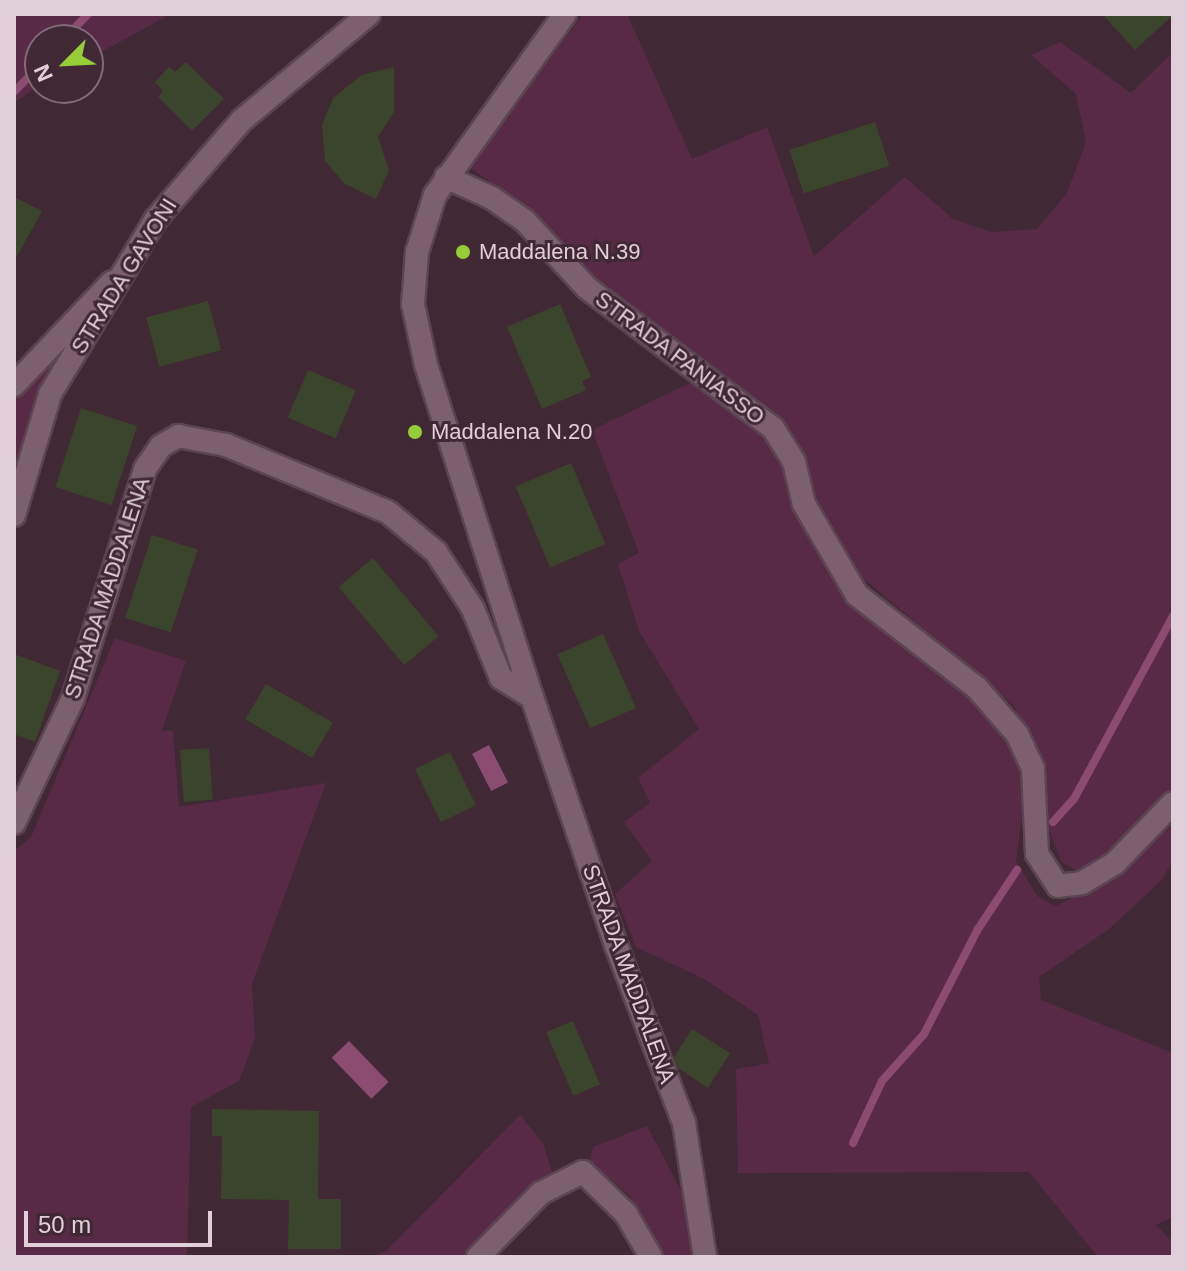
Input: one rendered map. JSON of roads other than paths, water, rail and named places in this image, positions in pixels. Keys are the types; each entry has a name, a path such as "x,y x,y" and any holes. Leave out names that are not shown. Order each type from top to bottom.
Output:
{"street":[{"name":"STRADA GAVONI","path":"14,515 50,394 166,205 218,144 369,14"},
{"name":"STRADA MADDALENA","path":"565,14 446,177 417,252 413,304 426,365 532,697 616,945 684,1123 705,1257"},
{"name":"STRADA PANIASSO","path":"446,177 492,198 525,221 587,288 773,428 794,462 804,504 857,595 977,688 1017,734 1033,769 1037,854 1058,886 1082,883 1115,863 1173,803"},
{"path":"14,385 101,289 120,278"},
{"name":"STRADA MADDALENA","path":"14,823 73,698 145,469 161,446 178,436 226,445 388,512 436,552 473,609 501,678 532,697"},
{"path":"478,1257 541,1193 583,1172 626,1214 651,1257"}],"waterway":[{"path":"78,24 88,14"},
{"path":"14,92 24,82"},
{"path":"1053,822 1074,799 1173,616"},
{"path":"853,1143 882,1081 924,1034 978,929 1017,870"}],"place":[{"name":"Maddalena N.39","path":"463,252"},
{"name":"Maddalena N.20","path":"415,432"}]}
